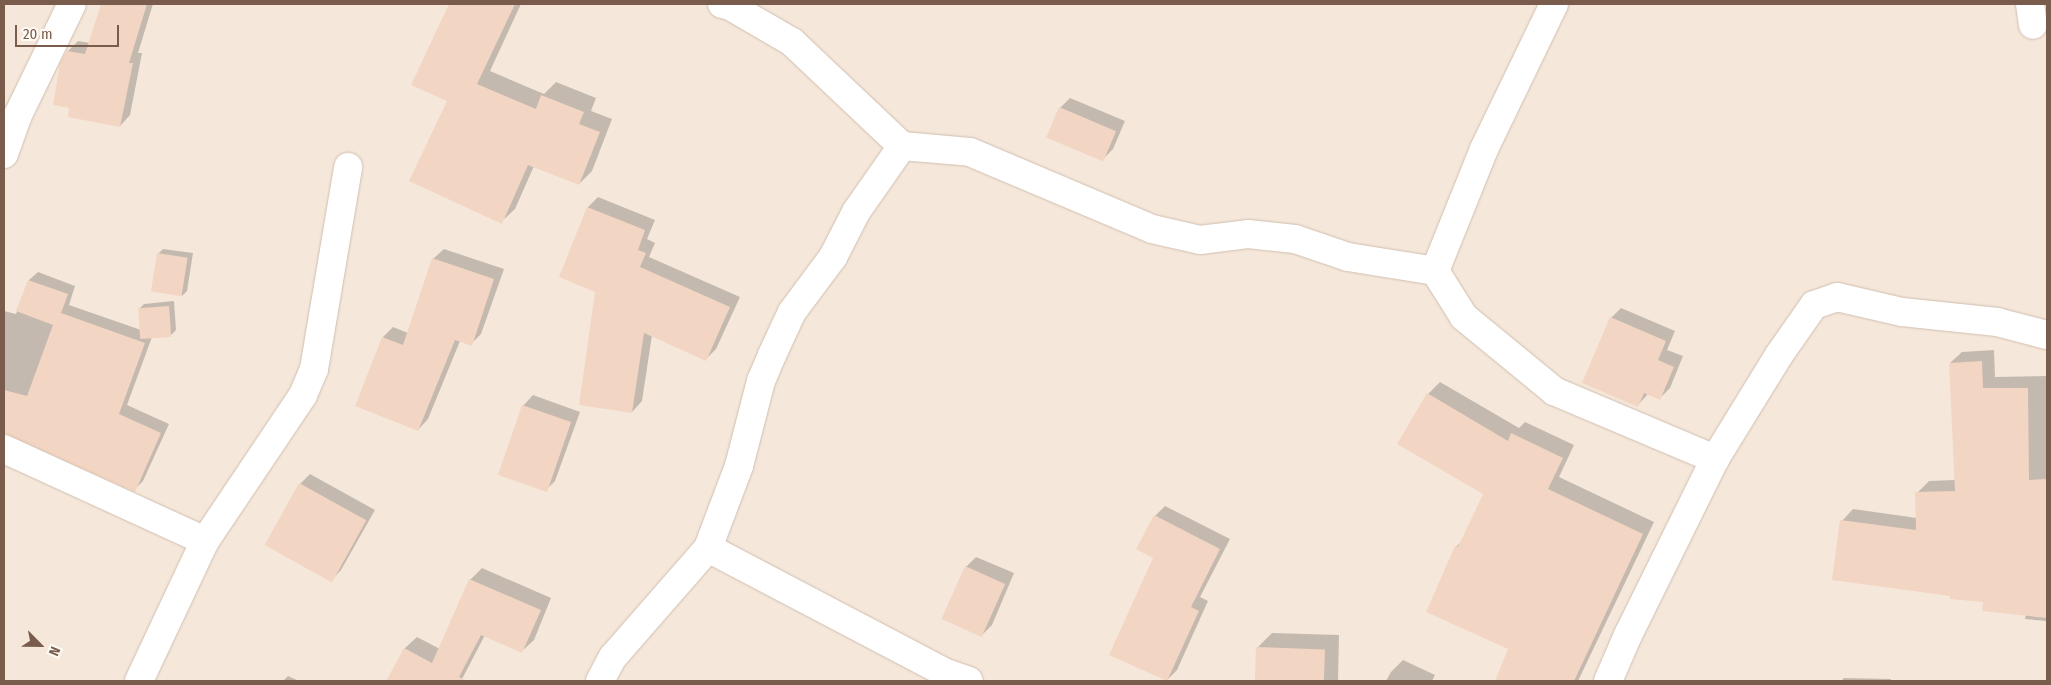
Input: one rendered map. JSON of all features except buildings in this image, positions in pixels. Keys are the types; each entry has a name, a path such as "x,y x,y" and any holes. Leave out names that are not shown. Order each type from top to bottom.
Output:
{"street":[{"path":"4,154 18,115 72,4"},
{"path":"722,4 730,6 792,42 902,146 970,152 1152,229 1200,240 1248,234 1296,239 1348,256 1435,271 1464,317 1554,391 1716,459"},
{"path":"1435,271 1484,149 1554,4"},
{"path":"600,681 613,657 708,548 739,466 761,382 792,312 833,257 856,212 902,146"},
{"path":"139,681 205,541 303,395 314,368 348,166"},
{"path":"1608,681 1628,636 1716,459 1780,355 1814,305 1837,297 1902,312 1997,322 2047,335"},
{"path":"4,449 205,541"},
{"path":"708,548 946,673 969,681"}],"shaded area":[{"path":"4,4 2047,4 2047,681 4,681"}]}
